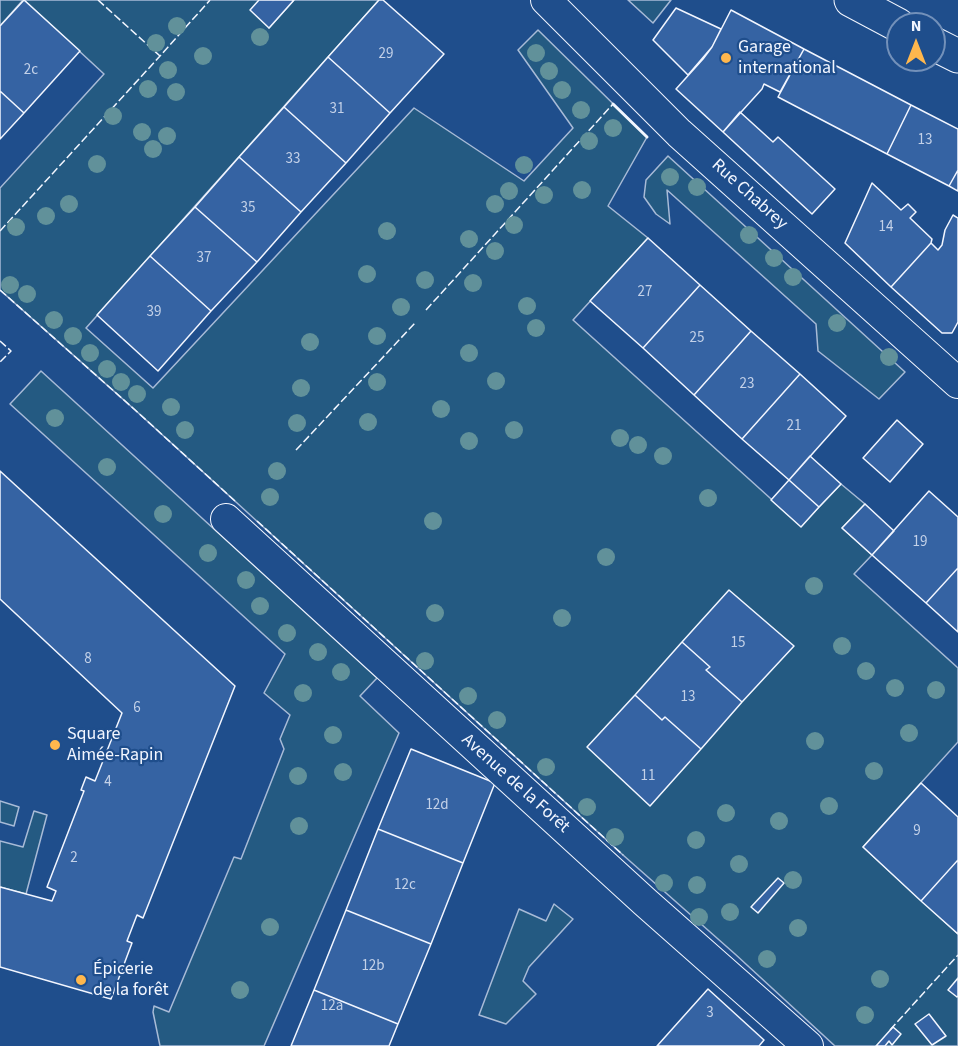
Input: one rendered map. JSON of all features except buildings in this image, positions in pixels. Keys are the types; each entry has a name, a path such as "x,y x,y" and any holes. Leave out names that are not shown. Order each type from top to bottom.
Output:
{"street":[{"name":"Rue Chabrey","path":"546,0 679,133 958,383"},
{"path":"851,0 886,19"},
{"name":"Avenue de la Forêt","path":"226,519 645,903 808,1046"}],"shaded area":[{"path":"0,0 23,0 0,26"},
{"path":"24,0 259,0 269,28 294,0 379,0 86,328 153,388 414,108 524,181 573,128 518,50 538,30 647,137 608,206 648,238 573,320 801,526 841,484 865,504 842,528 872,555 854,574 958,668 958,742 863,847 958,934 958,1046 835,1046 0,290 0,188 104,74"},
{"path":"628,0 671,0 653,23"},
{"path":"668,156 905,372 879,399 818,351 816,324 667,190 670,224 656,214 644,197 646,180"},
{"path":"41,371 377,678 360,696 399,733 264,1046 160,1046 153,1012 154,1006 169,1012 234,857 241,859 284,749 280,739 290,715 264,693 285,654 10,404"},
{"path":"0,801 19,807 14,826 0,822"},
{"path":"34,811 47,815 26,894 0,887 0,841 23,847"},
{"path":"554,904 573,919 529,967 523,981 536,994 506,1024 479,1015 519,909 546,921"}],"fence":[{"path":"98,0 160,56 210,0"},
{"path":"0,231 160,56"},
{"path":"426,310 613,104"},
{"path":"0,290 235,501"},
{"path":"296,450 415,323"},
{"path":"0,341 11,351 0,362"},
{"path":"257,521 623,855"},
{"path":"890,1030 958,955"}],"wall":[{"path":"613,104 647,137"}],"place":[{"name":"Garage international","path":"726,58"},
{"name":"Square Aimée-Rapin","path":"55,745"},
{"name":"Épicerie de la forêt","path":"81,980"}]}
